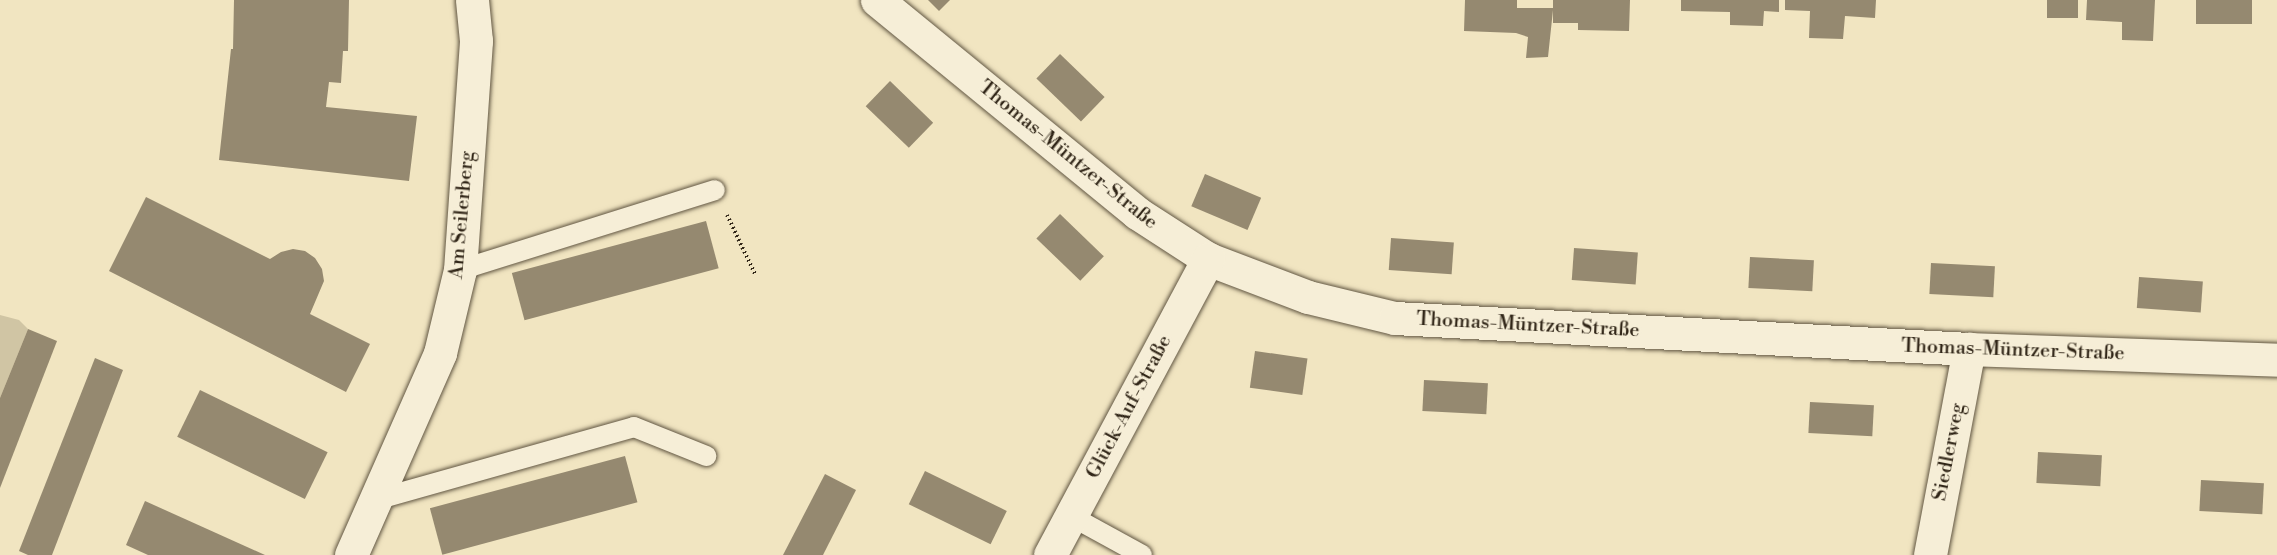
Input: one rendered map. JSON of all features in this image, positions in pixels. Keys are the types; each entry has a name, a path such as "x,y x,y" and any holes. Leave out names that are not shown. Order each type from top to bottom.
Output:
{"street":[{"name":"Am Seilerberg","path":"351,555 440,353 460,270 476,41 472,0"},
{"name":"Thomas-Müntzer-Straße","path":"877,0 1137,213 1208,259 1308,297 1395,318 1969,349 2277,360"},
{"name":"Glück-Auf-Straße","path":"1050,555 1208,259"},
{"name":"Siedlerweg","path":"1930,555 1969,349"}],"lane":[{"path":"460,270 715,190"},
{"path":"375,500 634,427 706,456"},
{"path":"1071,516 1142,555"}],"path":[{"path":"715,190 754,273"}],"shaded area":[{"path":"0,315 19,320 28,329 0,398"}],"building":[{"path":"234,0 349,0 348,51 343,51 341,83 329,82 326,107 417,116 409,181 219,160 231,49 233,49"},
{"path":"928,0 950,0 939,11"},
{"path":"1465,0 1517,0 1517,8 1553,8 1553,0 1630,0 1629,31 1578,30 1578,23 1553,23 1553,10 1548,57 1526,58 1528,37 1516,33 1464,31"},
{"path":"1681,0 1779,0 1779,12 1764,11 1763,26 1730,25 1730,12 1681,11"},
{"path":"1785,0 1876,0 1875,18 1845,16 1843,39 1809,38 1810,11 1785,10"},
{"path":"2047,0 2078,0 2078,18 2047,18"},
{"path":"2087,0 2155,0 2153,41 2122,40 2122,22 2086,20"},
{"path":"2196,0 2252,0 2252,24 2196,24"},
{"path":"1060,54 1105,97 1081,122 1036,78"},
{"path":"890,81 933,123 909,148 866,106"},
{"path":"1205,174 1261,198 1247,230 1191,206"},
{"path":"146,197 270,259 281,252 293,249 305,251 315,258 322,269 324,281 310,314 370,344 346,392 109,271"},
{"path":"1060,214 1104,256 1080,281 1036,238"},
{"path":"706,221 719,268 525,320 512,273"},
{"path":"1391,238 1454,242 1452,274 1389,270"},
{"path":"1574,248 1638,252 1636,284 1572,280"},
{"path":"1750,257 1814,260 1812,291 1748,288"},
{"path":"1931,263 1995,266 1993,297 1929,294"},
{"path":"2139,277 2203,281 2201,312 2137,308"},
{"path":"28,329 57,341 0,488 0,398"},
{"path":"1255,351 1307,358 1302,395 1250,388"},
{"path":"95,358 123,370 52,555 28,555 19,551"},
{"path":"1424,380 1488,383 1486,414 1422,411"},
{"path":"200,390 328,452 305,499 177,437"},
{"path":"1810,402 1874,405 1872,436 1808,433"},
{"path":"2038,452 2102,455 2100,486 2036,483"},
{"path":"625,456 637,502 442,555 430,508"},
{"path":"925,471 1007,511 991,544 909,504"},
{"path":"825,474 856,490 823,555 783,555"},
{"path":"2201,480 2264,483 2262,514 2199,511"},
{"path":"145,501 265,555 148,555 126,545"}]}
